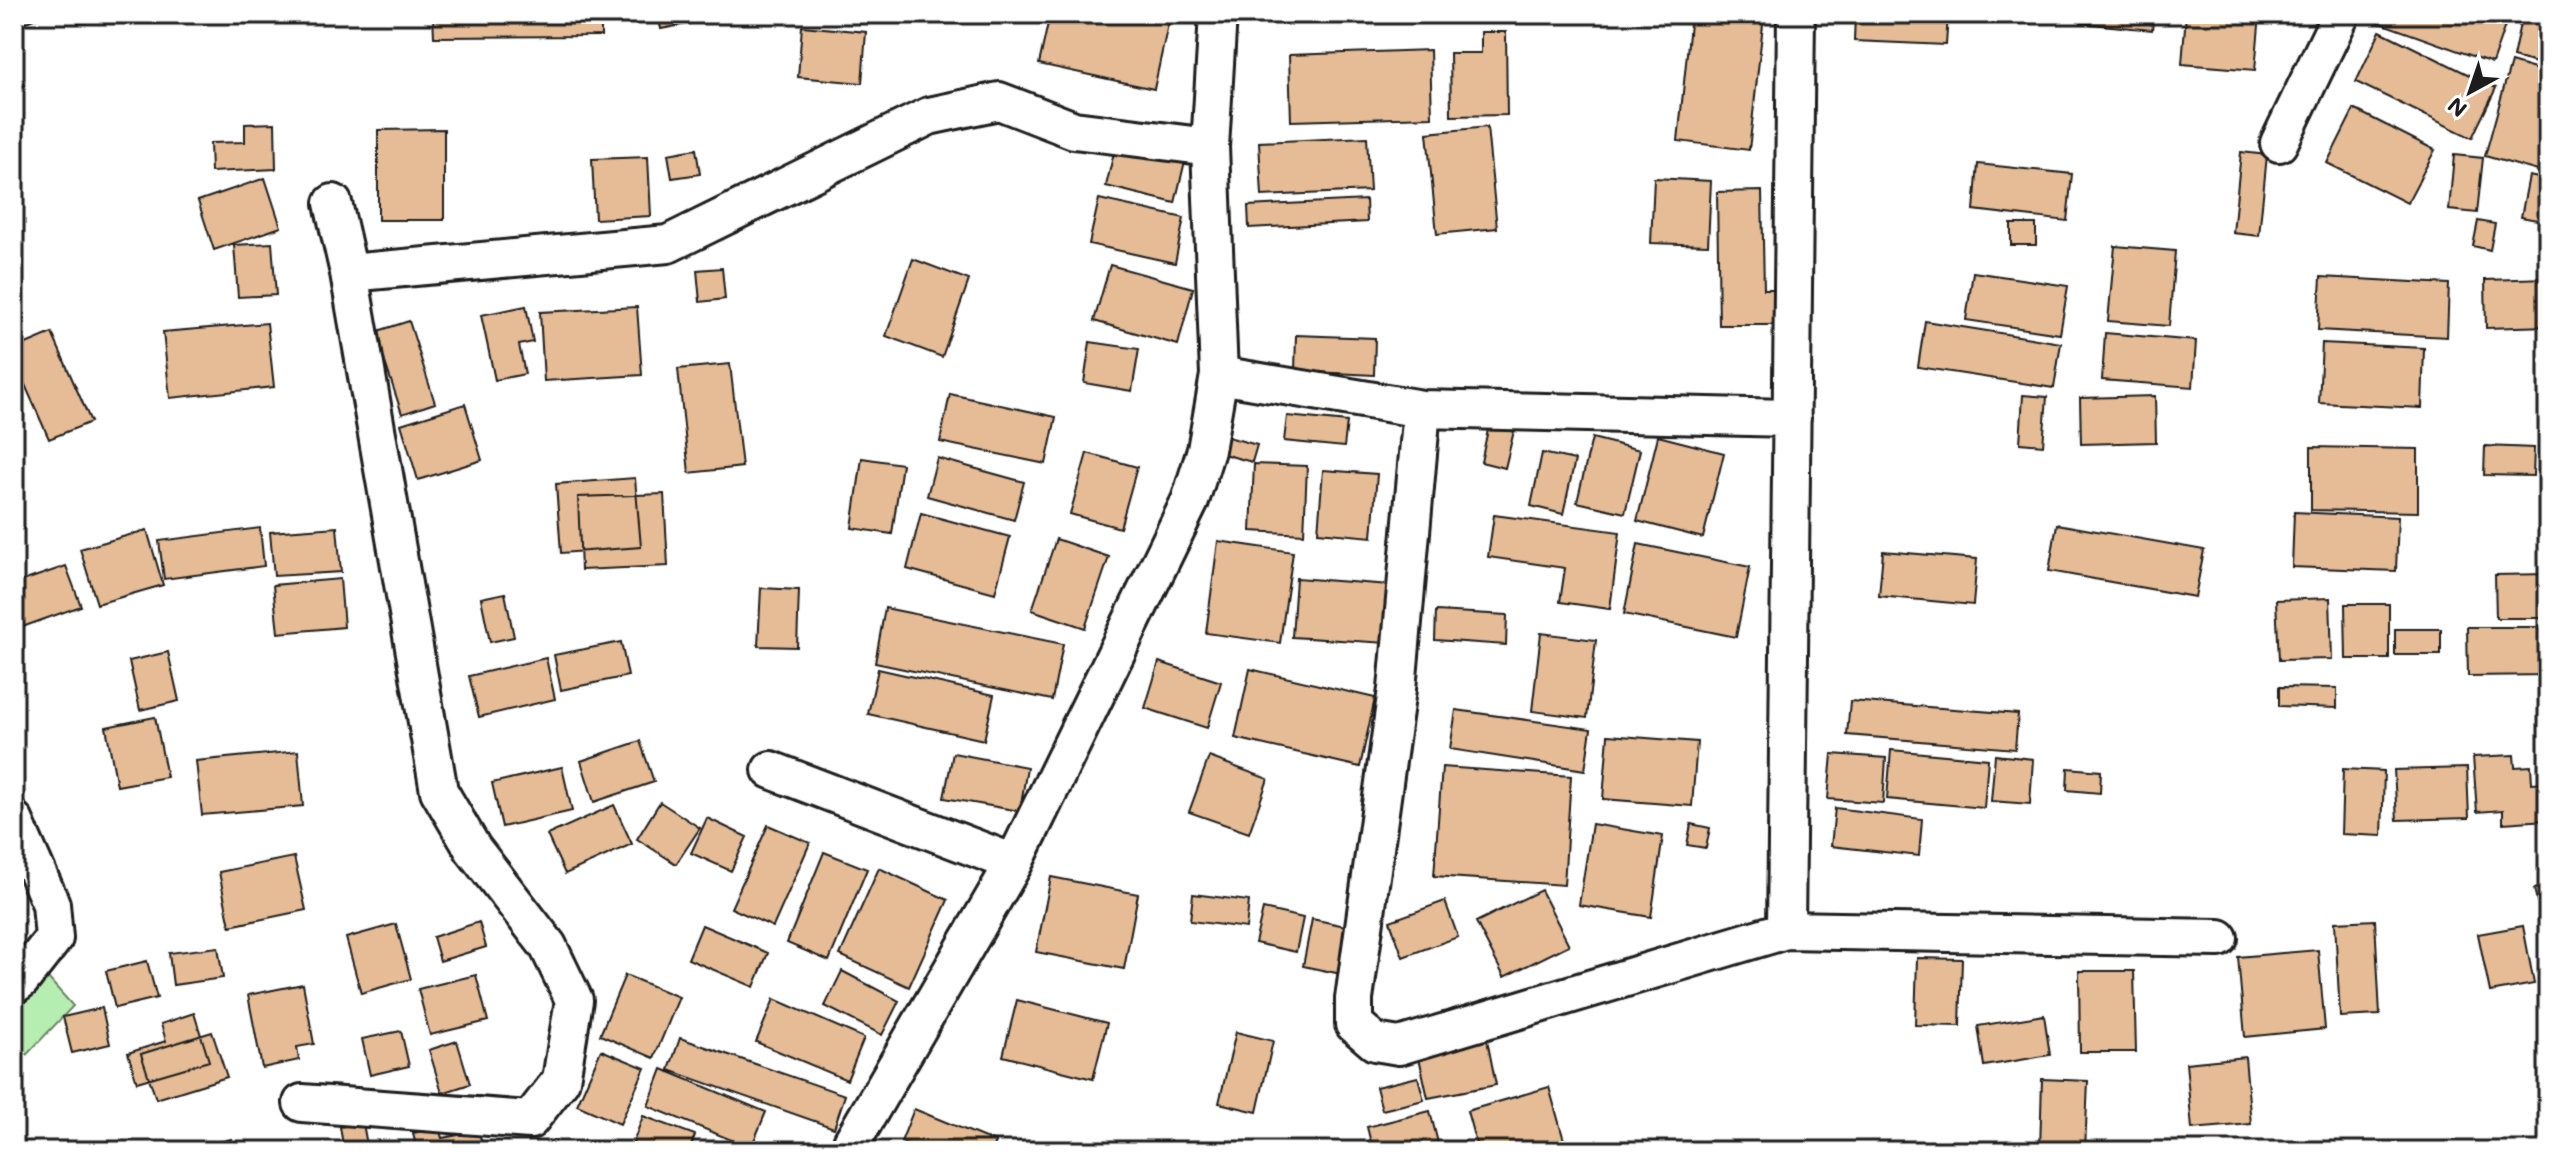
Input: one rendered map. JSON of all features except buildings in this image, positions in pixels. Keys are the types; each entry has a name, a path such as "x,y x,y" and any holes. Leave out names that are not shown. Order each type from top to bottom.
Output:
{"street":[{"path":"852,1142 1014,863 1190,501 1206,450 1219,375 1210,147 1218,14"},
{"path":"1786,930 1796,14"},
{"path":"2279,143 2341,14"},
{"path":"349,273 668,244 929,116 999,101 1074,130 1210,147"},
{"path":"302,1103 530,1120 561,1080 574,1000 548,946 473,849 439,791 349,273 333,203"},
{"path":"1219,375 1422,409 1792,418"},
{"path":"1422,409 1397,689 1354,999 1354,1024 1375,1042 1399,1046 1786,930 2219,938"},
{"path":"771,770 1014,863"},
{"path":"14,820 51,904 54,938 14,985"}],"green space":[{"path":"23,950 73,1006 14,1068 14,954"}]}
